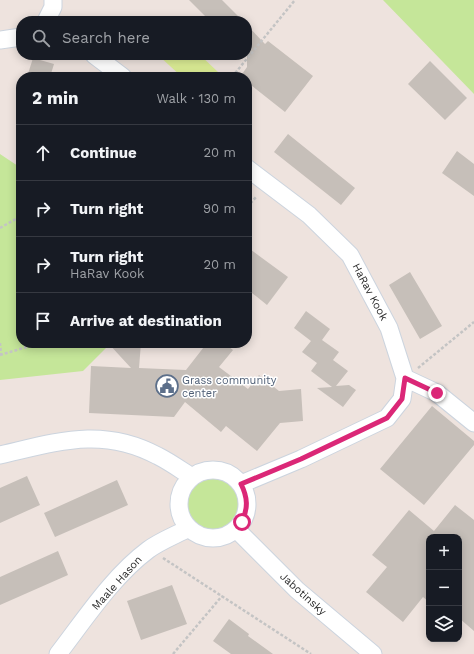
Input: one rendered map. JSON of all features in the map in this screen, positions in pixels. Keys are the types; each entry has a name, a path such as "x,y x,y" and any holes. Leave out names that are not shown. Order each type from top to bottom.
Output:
{"street":[{"path":"50,16 53,7 53,0"},
{"path":"0,40 16,38"},
{"path":"101,60 116,72"},
{"name":"HaRav Kook","path":"252,172 310,215 350,255 389,328 405,378"},
{"path":"241,484 301,459 387,418 402,399 405,378 437,393 474,423"},
{"path":"0,455 67,440 97,438 126,443 157,456 192,478"},
{"path":"212,470 228,474 241,484 247,502 246,512 242,522 228,535 218,538 207,538 197,534 189,528 182,519 179,508 180,496 184,486 201,472 212,470"},
{"name":"Maale Hason","path":"58,654 99,601 129,566 149,549 189,528"},
{"name":"Jabotinsky","path":"236,529 297,590 373,654"}],"path":[{"path":"252,53 295,0"},
{"path":"236,72 246,60"},
{"path":"0,228 16,219"},
{"path":"405,378 474,322"},
{"path":"0,343 1,355 24,348"},
{"path":"149,549 311,654"},
{"path":"173,654 222,596"}],"green space":[{"path":"383,0 474,0 474,94"},
{"path":"163,60 205,60 218,72 177,72"},
{"path":"0,154 16,165 16,348 106,348 83,371 0,380"},
{"path":"213,475 224,477 237,488 240,493 242,504 240,515 229,528 224,531 213,533 202,531 189,520 186,515 184,504 186,493 197,480 202,477"}],"building":[{"path":"189,0 222,0 238,16 205,16"},
{"path":"252,30 265,44 268,41 313,76 285,112 252,86 252,72 244,72 247,67 247,60 252,60"},
{"path":"32,60 40,60 54,64 52,72 29,72"},
{"path":"430,61 467,98 445,120 408,84"},
{"path":"288,134 355,188 341,205 274,152"},
{"path":"457,151 474,164 474,196 442,173"},
{"path":"252,251 288,277 267,305 252,293"},
{"path":"410,272 442,326 420,339 389,285"},
{"path":"306,311 330,329 322,340 339,352 333,360 348,371 336,386 349,385 356,390 343,407 317,388 332,387 311,371 317,363 302,352 311,341 294,328"},
{"path":"113,348 141,348 139,368 186,370 203,348 230,348 233,350 219,367 248,389 259,375 279,391 301,389 303,421 280,423 257,451 226,426 221,432 185,402 174,417 89,413 91,366 131,368"},
{"path":"432,406 474,441 474,445 424,505 380,469"},
{"path":"27,476 40,505 0,523 0,488"},
{"path":"117,480 128,505 55,537 44,513"},
{"path":"455,505 474,520 474,631 462,621 462,534 426,534 426,600 423,597 403,622 366,592 387,567 372,555 409,510 434,531"},
{"path":"58,551 68,575 0,605 0,577"},
{"path":"172,585 187,624 141,640 127,601"},
{"path":"229,619 249,634 248,636 273,654 231,654 213,641"}],"place":[{"name":"Grass community center","path":"167,386"}],"route":[{"path":"242,522 246,512 247,502 246,493 241,484 272,469 301,459 387,418 402,399 405,378 437,393"}]}
